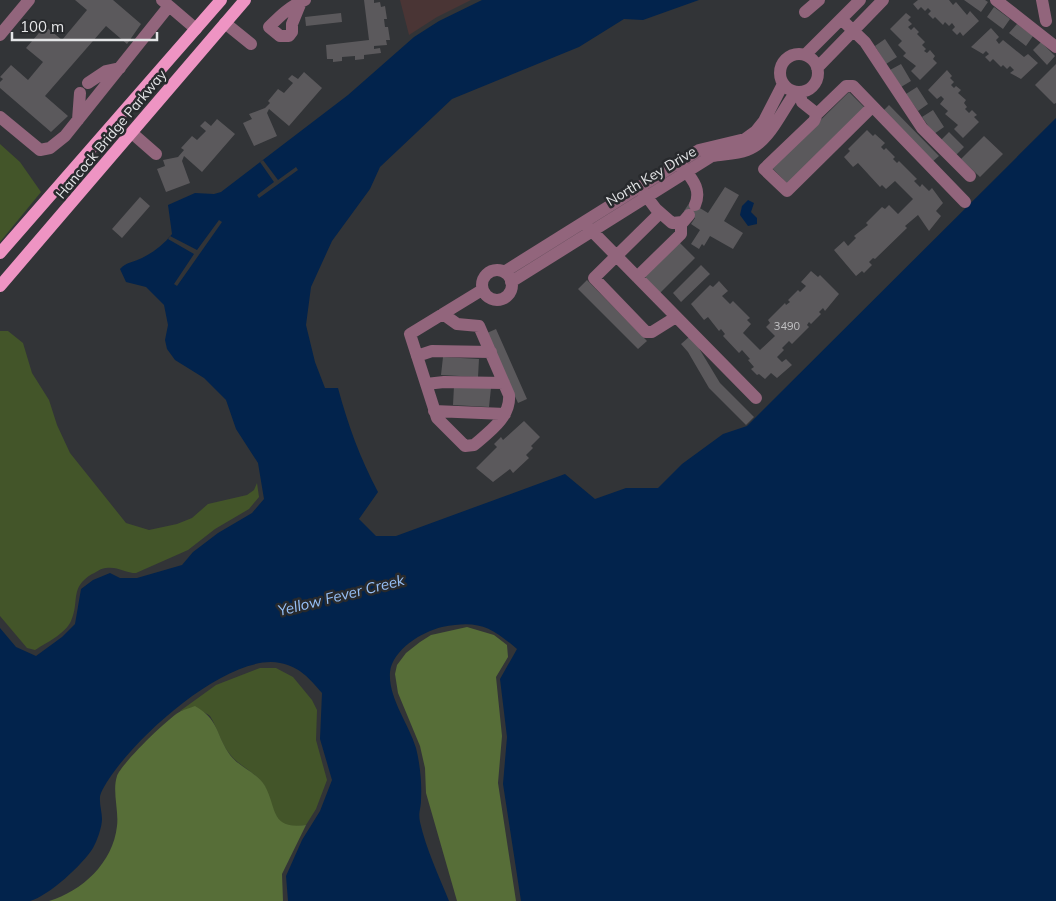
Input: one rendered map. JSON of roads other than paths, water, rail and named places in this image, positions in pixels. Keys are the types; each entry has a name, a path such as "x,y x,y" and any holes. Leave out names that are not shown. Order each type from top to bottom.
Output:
{"main road":[{"name":"Hancock Bridge Parkway","path":"0,253 220,0"},
{"name":"Hancock Bridge Parkway","path":"0,286 245,0"},
{"path":"20,230 37,244"}],"street":[{"path":"0,35 29,0"},
{"path":"805,12 819,0"},
{"path":"817,114 802,102 797,92 783,84 780,74 783,63 793,56 804,55 860,0"},
{"path":"817,68 883,0"},
{"path":"996,0 1056,47"},
{"path":"1042,0 1046,22"},
{"path":"0,117 40,150 50,148 65,136 120,68 166,3 196,29"},
{"path":"841,19 865,42 922,128 970,176"},
{"path":"225,23 251,44"},
{"path":"797,92 804,91 814,85 818,74 814,62 804,55"},
{"path":"78,120 84,88 106,71 120,68"},
{"name":"North Key Drive","path":"683,167 699,150 745,139 756,131 783,84"},
{"path":"872,107 787,191 764,169 814,120 817,114 846,86 850,85 872,107 965,202"},
{"name":"North Key Drive","path":"507,277 683,167 712,156 738,152 757,145 797,92"},
{"path":"132,133 156,154"},
{"path":"637,277 687,223 699,196 698,190 683,167"},
{"path":"643,192 660,213 672,223 687,223"},
{"path":"660,213 594,278 646,332 652,332 676,317"},
{"path":"588,227 756,398"},
{"path":"493,270 507,277 509,294 500,300 488,298 482,290 482,280 488,272 493,270"},
{"path":"443,314 457,324 479,326 504,383 510,403 505,414 474,445 465,446 451,434 439,411 421,354 417,329 482,290"},
{"path":"421,354 491,352"},
{"path":"430,384 504,383"},
{"path":"439,411 505,414"}],"water":[{"name":"Yellow Fever Creek","path":"482,0 699,0 643,20 624,19 579,47 452,99 380,167 370,189 332,241 311,287 306,325 315,362 325,388 338,388 355,441 378,492 359,519 376,536 396,536 565,474 595,499 626,488 658,488 682,464 723,434 747,426 1056,118 1056,901 521,901 503,784 507,737 500,679 517,649 491,630 465,624 434,629 418,637 402,649 392,664 390,672 392,691 416,748 421,787 419,819 433,862 449,901 288,901 286,876 302,840 320,811 332,780 320,739 322,693 299,670 280,663 258,664 232,672 205,687 178,707 130,752 101,793 102,819 99,834 93,848 82,862 65,879 38,898 30,901 0,901 0,628 16,647 36,656 62,637 75,624 81,589 93,580 110,573 120,578 137,578 182,565 193,552 218,533 252,513 264,499 258,463 236,429 226,400 204,378 175,360 167,349 165,340 168,325 164,305 146,287 126,282 120,269 127,263 151,253 172,234 168,205 195,193 214,194 221,192 348,95 414,37 439,21"},
{"path":"748,200 754,203 751,212 757,218 757,224 748,226 740,215 742,206"}]}
